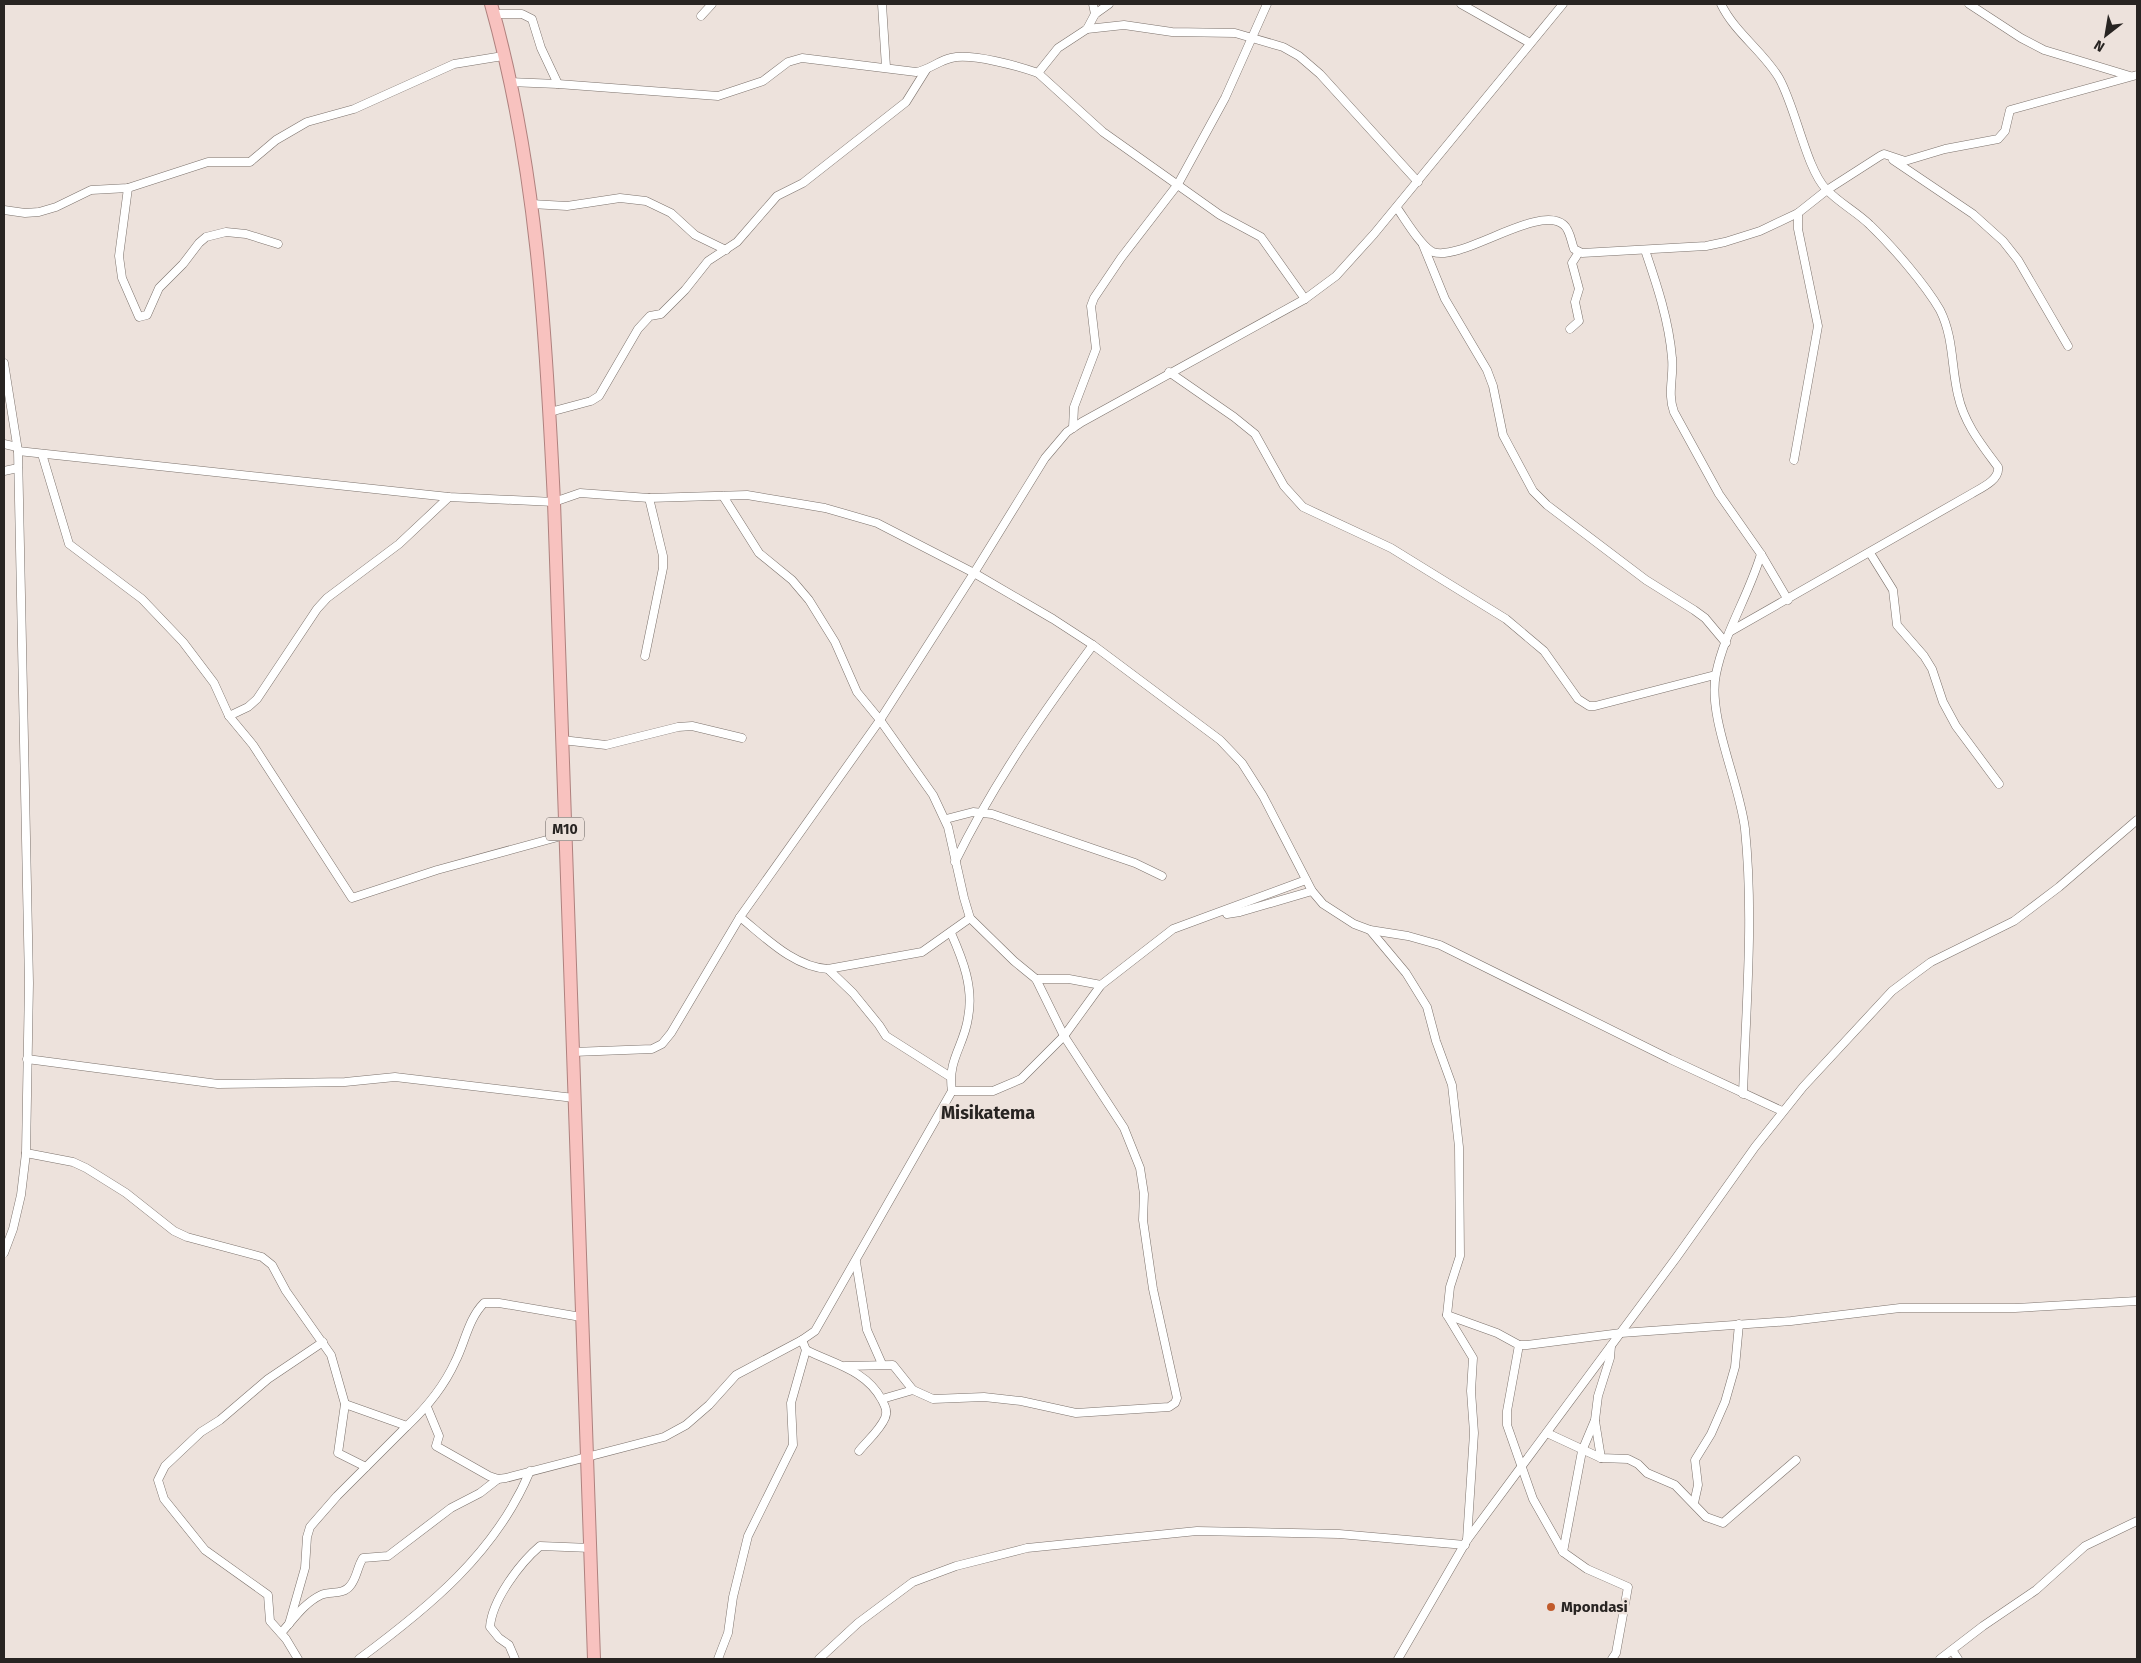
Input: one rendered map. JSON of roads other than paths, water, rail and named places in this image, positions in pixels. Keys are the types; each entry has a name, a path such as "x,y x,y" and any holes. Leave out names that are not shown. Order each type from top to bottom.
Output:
{"highway":[{"name":"M10","path":"492,9 510,82 531,204 542,296 550,412 594,1659"}],"street":[{"path":"701,16 712,4"},
{"path":"882,4 886,67"},
{"path":"1094,4 1095,14"},
{"path":"1087,29 1095,14 1109,4"},
{"path":"1072,428 1074,407 1096,349 1092,301 1121,258 1178,184 1225,98 1267,4"},
{"path":"1461,4 1530,43"},
{"path":"573,1052 644,1050 662,1044 671,1033 740,917 880,720 1045,458 1072,428 1322,288 1344,268 1397,208 1563,4"},
{"path":"1721,4 1746,39 1766,58 1779,78 1794,110 1812,165 1827,190 1875,231 1939,310 1952,343 1956,386 1966,421 1998,467 1999,472 1996,478 1981,488 1731,631"},
{"path":"1969,4 2044,50 2136,77"},
{"path":"492,9 522,14 532,20 541,48 558,84"},
{"path":"1038,73 1058,48 1087,29 1124,25 1172,32 1235,33 1252,37 1283,47 1299,56 1320,74 1418,182"},
{"path":"4,210 25,213 39,212 56,207 91,190 128,188 208,162 250,162 276,140 307,122 354,109 454,64 504,56"},
{"path":"510,82 718,96 763,81 788,62 802,58 909,71 926,70 949,58 966,56 1038,73 1087,120 1220,215 1261,237 1305,299"},
{"path":"550,412 591,401 599,396 638,329 650,316 661,314 668,308 704,265 737,242 777,196 803,183 906,102 926,70"},
{"path":"1884,154 1905,161 1945,149 1998,139 2005,131 2010,110 2136,77"},
{"path":"1422,244 1434,252 1450,251 1549,219 1558,221 1566,226 1574,249 1579,252 1597,254 1715,245 1760,231 1798,213 1827,190 1884,154"},
{"path":"1884,154 1973,214 2003,241 2018,260 2068,346"},
{"path":"128,188 119,256 122,278 139,317 147,315 159,288 206,237 226,232 246,234 278,244"},
{"path":"531,204 567,206 620,198 646,201 671,213 695,235 726,250"},
{"path":"1397,208 1422,244 1445,299 1487,370 1493,386 1503,435 1533,491 1548,505 1638,575 1694,610 1726,643"},
{"path":"1794,460 1818,326 1798,228 1798,213"},
{"path":"1645,250 1668,329 1672,359 1670,397 1674,412 1719,494 1761,554 1788,600"},
{"path":"1570,329 1579,320 1575,302 1579,289 1572,263 1579,252"},
{"path":"4,363 17,449 18,468 29,983 26,1153 15,1220 4,1253"},
{"path":"1169,372 1252,430 1284,486 1303,507 1391,548 1506,619 1544,652 1573,693 1584,704 1595,706 1715,675"},
{"path":"4,444 17,449 42,454 449,497 554,502 572,494 580,493 649,498 747,495 788,501 853,516 894,531 974,573 1093,645 1206,729 1232,752 1263,796 1312,891 1334,911 1370,930 1408,936 1440,945 1743,1094 1782,1111"},
{"path":"42,454 69,544 142,599 183,642 214,683 229,716 254,745 352,898 437,870 565,835"},
{"path":"4,470 18,468"},
{"path":"723,496 759,554 792,580 809,600 832,637 857,692 880,720 933,795 946,819 970,918 1014,961 1036,979 1064,1036 1124,1128 1140,1168 1144,1194 1143,1220 1153,1289 1176,1398 1175,1403 1169,1407 1076,1413 1021,1401 984,1397 932,1399 913,1390 896,1367 882,1364 844,1366"},
{"path":"229,716 248,708 257,699 317,609 327,598 399,544 449,497"},
{"path":"645,656 664,568 663,556 649,498"},
{"path":"1870,553 1893,590 1897,625 1924,656 1932,670 1943,702 1956,726 1998,784"},
{"path":"1743,1094 1749,947 1748,862 1740,797 1717,713 1715,675 1761,554"},
{"path":"955,862 981,812 1034,725 1093,645"},
{"path":"562,740 606,745 678,727 692,726 742,738"},
{"path":"946,819 968,813 981,812 1003,817 1135,863 1162,876"},
{"path":"1398,1659 1466,1543 1782,1111 1850,1035 1899,986 1931,962 2014,922 2059,887 2137,820"},
{"path":"1218,914 1306,880"},
{"path":"952,1091 993,1091 1021,1079 1064,1036 1101,985 1173,929 1198,918 1240,912 1312,891"},
{"path":"740,917 784,952 803,963 816,968 828,969 922,952 970,918"},
{"path":"1370,930 1406,973 1427,1007 1436,1041 1452,1085 1459,1146 1460,1256 1450,1287 1447,1314 1473,1358 1471,1391 1474,1433 1466,1543"},
{"path":"281,1633 300,1610 321,1595 329,1592 342,1592 349,1587 363,1558 388,1556 451,1508 480,1493 498,1479 664,1437 678,1430 709,1405 736,1375 802,1340 819,1327 952,1091 949,1076 969,1017 969,1000 966,969 951,933"},
{"path":"828,969 854,993 886,1036 949,1076"},
{"path":"1036,979 1069,979 1101,985"},
{"path":"27,1059 218,1084 345,1082 385,1077 574,1098"},
{"path":"26,1153 73,1162 86,1168 126,1193 174,1231 187,1237 268,1260 331,1355 345,1404 338,1453 366,1467"},
{"path":"856,1262 867,1330 882,1364"},
{"path":"1447,1314 1497,1333 1519,1345 1559,1343 1621,1333 1739,1324 1900,1308 2015,1308 2137,1300"},
{"path":"289,1624 305,1568 307,1537 310,1527 366,1467 427,1407 455,1363 468,1329 484,1303 499,1302 581,1317"},
{"path":"1694,1503 1698,1485 1695,1460 1711,1434 1725,1402 1735,1367 1739,1324"},
{"path":"718,1659 728,1633 733,1597 748,1536 793,1445 791,1403 806,1350 802,1340"},
{"path":"298,1659 281,1633 270,1621 268,1595 205,1550 164,1499 158,1480 165,1466 202,1432 220,1420 268,1379 323,1342"},
{"path":"1519,1345 1507,1411 1507,1425 1540,1513 1563,1552 1587,1569 1628,1587 1616,1653 1612,1659"},
{"path":"1563,1552 1582,1451 1595,1420 1598,1396 1610,1358 1612,1345"},
{"path":"806,1350 830,1362 844,1366 868,1380 882,1399 886,1407 885,1418 859,1451"},
{"path":"882,1399 913,1390"},
{"path":"345,1404 406,1426"},
{"path":"427,1407 439,1436 436,1446 498,1479"},
{"path":"1595,1420 1601,1458"},
{"path":"1547,1433 1582,1451 1601,1458 1628,1458 1647,1473 1675,1486 1706,1517 1723,1523 1796,1460"},
{"path":"359,1659 431,1604 456,1580 515,1505 530,1471"},
{"path":"1940,1659 2036,1590 2085,1546 2137,1521"},
{"path":"819,1659 858,1623 912,1582 956,1566 1028,1548 1197,1531 1339,1534 1466,1543"},
{"path":"515,1659 509,1645 494,1633 490,1627 494,1610 505,1589 540,1546 591,1548"},
{"path":"1952,1650 1958,1659"}],"place":[{"name":"Mpondasi","path":"1551,1607"}],"district":[{"name":"Misikatema","path":"988,1113"}]}
